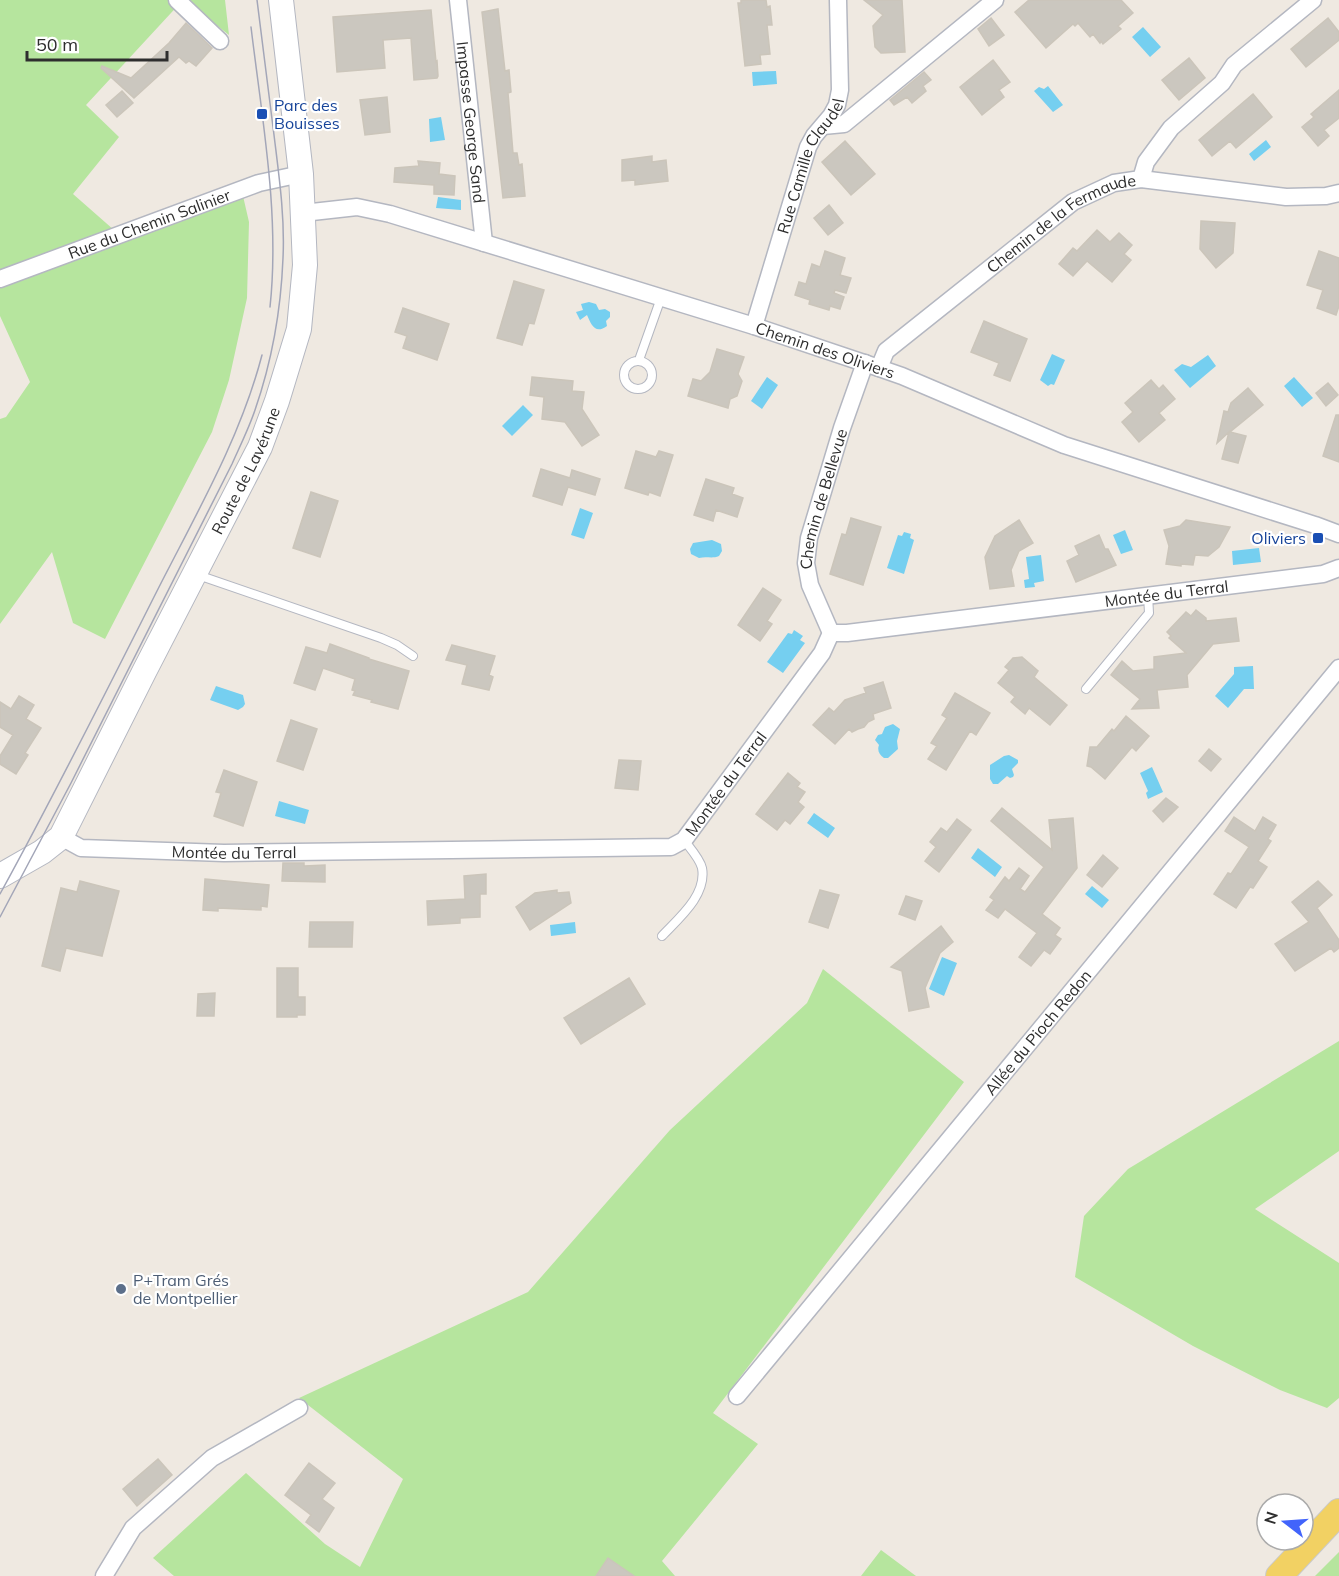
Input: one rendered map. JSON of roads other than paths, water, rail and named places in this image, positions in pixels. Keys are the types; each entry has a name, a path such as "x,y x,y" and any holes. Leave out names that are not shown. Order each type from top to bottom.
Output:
{"main road":[{"name":"Route de Lavérune","path":"0,876 42,852 61,837 260,447 293,352 299,329 305,265 301,174 280,0"},
{"path":"1279,1576 1339,1512"}],"street":[{"path":"177,0 220,41"},
{"name":"Impasse George Sand","path":"458,0 484,243"},
{"name":"Rue Camille Claudel","path":"754,326 808,147 837,105 840,90 838,0"},
{"path":"823,126 844,124 995,0"},
{"name":"Chemin de la Fermaude","path":"872,365 886,351 1073,202 1114,183 1141,179 1146,162 1171,128 1222,83 1233,65 1312,0"},
{"name":"Rue du Chemin Salinier","path":"0,279 259,183 301,174"},
{"path":"1141,179 1286,197 1326,196 1339,193"},
{"name":"Chemin des Oliviers","path":"303,213 357,207 368,208 754,326 902,376 1064,445 1339,534"},
{"name":"Chemin de Bellevue","path":"831,633 810,585 806,563 809,538 842,428 872,365"},
{"name":"Montée du Terral","path":"61,837 81,848 224,852 671,847 684,840 822,653 831,633 847,633 1323,574 1339,568"},
{"name":"Allée du Pioch Redon","path":"737,1396 1339,668"},
{"path":"104,1576 133,1528 212,1458 299,1408"}],"lane":[{"path":"639,360 662,298"},
{"path":"195,574 381,638 413,656"},
{"path":"1086,688 1149,613 1148,595"},
{"path":"662,936 690,906 702,884 702,866 684,840"}],"water":[{"path":"1143,27 1161,47 1150,57 1132,37"},
{"path":"776,71 777,84 753,86 752,72"},
{"path":"1048,86 1063,105 1053,112 1034,91 1039,87 1044,89"},
{"path":"441,117 445,140 430,142 429,119"},
{"path":"1266,140 1271,147 1254,161 1249,154"},
{"path":"438,197 461,200 461,210 436,208"},
{"path":"589,302 596,304 599,310 605,309 610,312 610,317 606,321 607,326 596,329 587,315 580,320 576,312 583,310 581,304"},
{"path":"1052,354 1065,360 1054,385 1048,386 1040,380"},
{"path":"1208,355 1216,366 1190,388 1174,370 1182,364 1191,367"},
{"path":"767,377 778,385 762,409 751,401"},
{"path":"1294,377 1313,398 1302,407 1284,386"},
{"path":"523,405 533,415 512,436 502,426"},
{"path":"580,508 593,513 584,539 571,535"},
{"path":"1125,530 1133,550 1121,554 1113,535"},
{"path":"904,532 911,534 910,538 914,540 904,574 887,568 898,535 902,536"},
{"path":"712,540 721,544 722,551 719,556 699,558 691,554 690,549 693,543"},
{"path":"1259,548 1261,562 1233,565 1232,551"},
{"path":"1041,555 1044,581 1034,583 1035,587 1025,588 1024,580 1029,579 1026,557"},
{"path":"794,630 803,636 800,640 805,643 783,673 767,662 788,633 792,634"},
{"path":"1253,666 1254,689 1244,689 1228,708 1215,696 1234,674 1234,667"},
{"path":"216,686 243,695 245,704 243,707 238,710 210,700"},
{"path":"893,724 900,729 898,749 888,758 884,758 875,740 878,735 882,734 885,727"},
{"path":"1009,755 1018,760 1012,769 1013,777 1007,776 998,784 993,784 990,779 990,765"},
{"path":"1152,767 1163,792 1148,799 1146,793 1148,791 1140,773"},
{"path":"279,801 309,810 305,824 275,816"},
{"path":"814,813 835,828 828,838 807,823"},
{"path":"978,848 1002,867 995,877 971,858"},
{"path":"1092,886 1109,900 1102,908 1085,894"},
{"path":"575,922 576,933 551,936 550,925"},
{"path":"942,957 957,963 944,996 929,989"}],"tram line":[{"path":"0,917 71,783 232,464 253,417 261,391 275,335 283,258 283,227 280,181 257,0"},
{"path":"251,27 271,202 273,272 270,307"},
{"path":"0,894 41,819 216,476 242,416 262,355"}],"place":[{"name":"Parc des Bouisses","path":"262,114"},
{"name":"Oliviers","path":"1318,538"},
{"name":"P+Tram Grés de Montpellier","path":"121,1289"}]}
